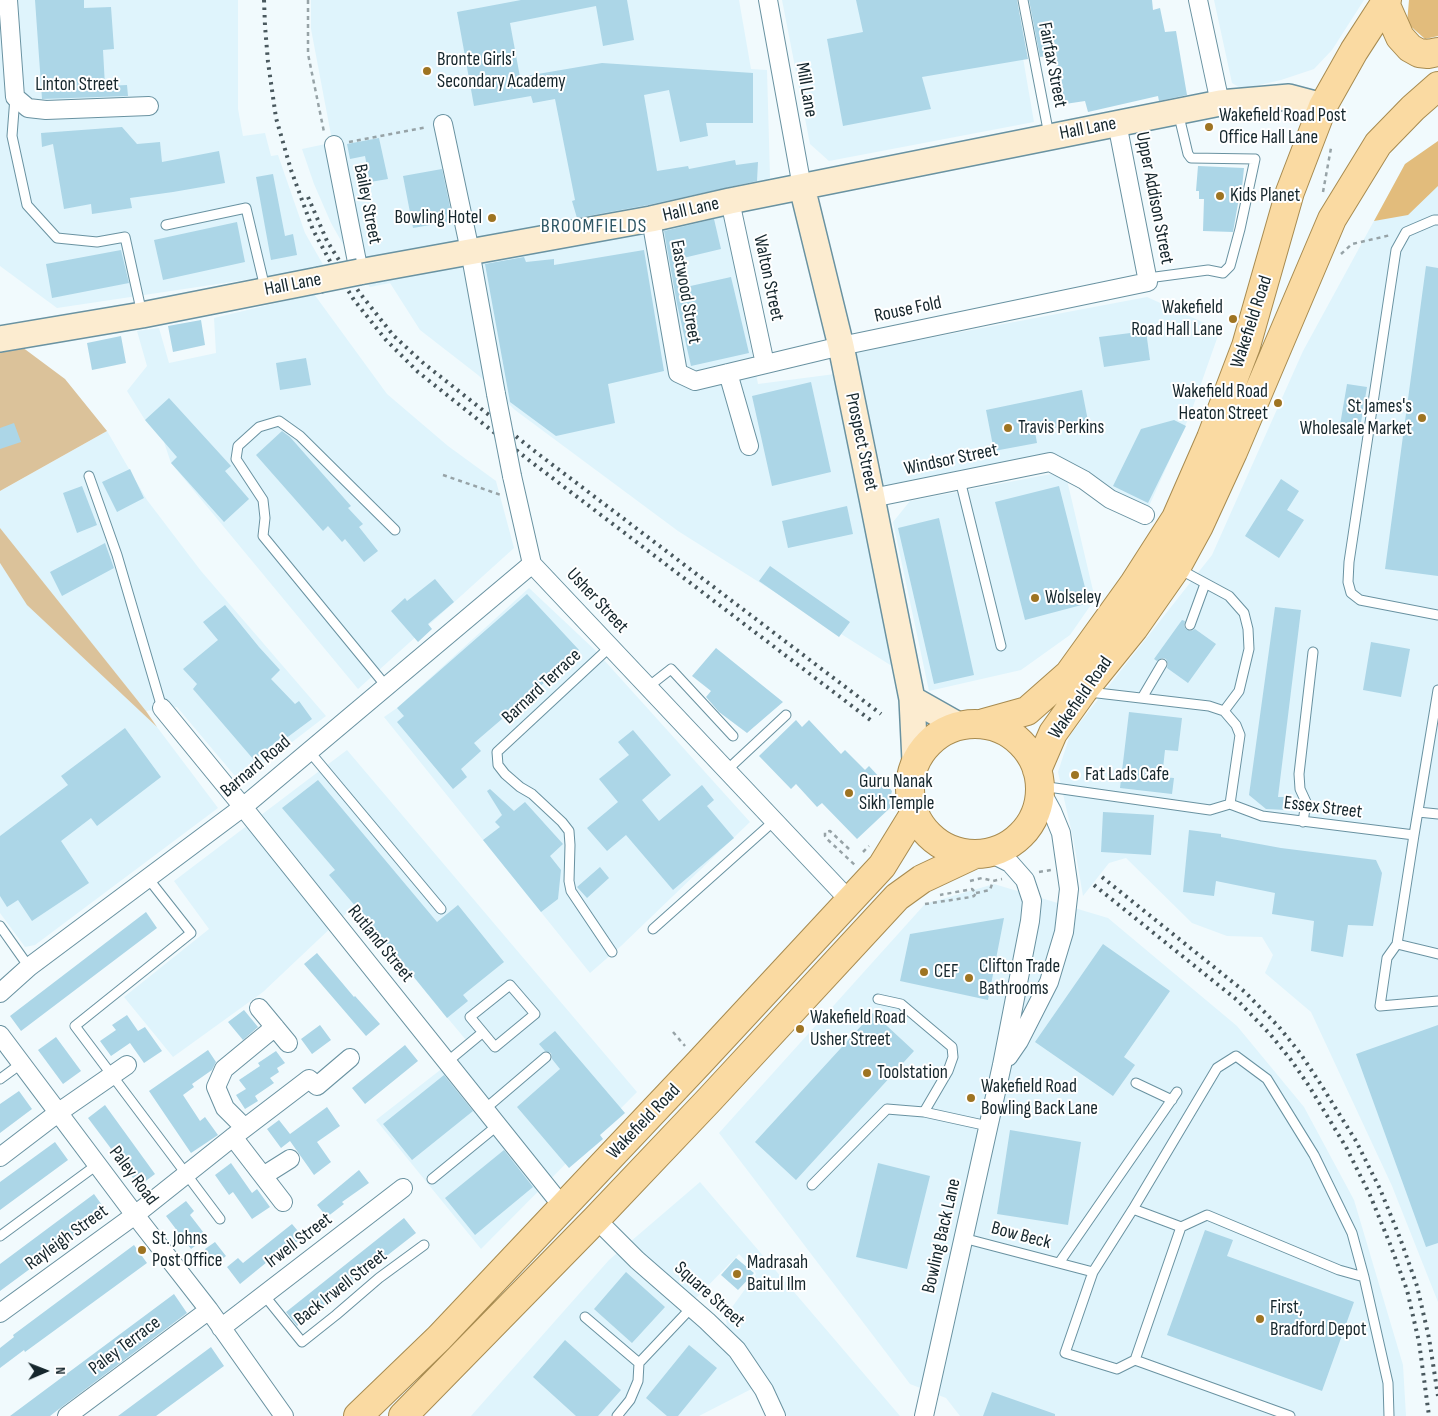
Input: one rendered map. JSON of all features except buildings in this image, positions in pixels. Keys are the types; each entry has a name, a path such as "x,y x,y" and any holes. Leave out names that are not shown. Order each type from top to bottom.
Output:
{"main road":[{"path":"1386,1 1400,37 1410,48 1419,53 1438,52"},
{"name":"Wakefield Road","path":"971,724 1028,711 1069,674 1133,585 1176,518 1211,438 1246,346 1290,192 1322,106 1386,1"},
{"name":"Wakefield Road","path":"1040,782 1053,733 1083,691 1134,628 1176,568 1199,526 1233,452 1332,219 1378,144 1413,108 1438,86"},
{"path":"971,724 999,727 1022,743 1040,782 1038,806 1030,825 1011,843 981,854 947,848 924,831 914,814 908,790 915,761 933,737 971,724"},
{"name":"Wakefield Road","path":"358,1416 439,1338 706,1056 882,866 914,814"},
{"name":"Wakefield Road","path":"414,1412 710,1099 890,904 922,878 981,854"}],"street":[{"name":"Linton Street","path":"8,0 5,37 15,97 28,108 46,110 149,106"},
{"name":"Mill Lane","path":"768,0 802,187"},
{"path":"1198,0 1220,103"},
{"name":"Hall Lane","path":"0,339 142,315 470,251 651,219 730,201 1220,103 1288,97 1322,106"},
{"name":"Upper Addison Street","path":"1117,123 1148,280"},
{"path":"443,124 470,251 512,476 532,564"},
{"name":"Bailey Street","path":"334,145 359,272"},
{"name":"Prospect Street","path":"802,187 841,346 912,699 915,761"},
{"name":"Walton Street","path":"730,201 765,364"},
{"name":"Eastwood Street","path":"651,219 678,373"},
{"name":"Rouse Fold","path":"678,373 696,381 841,346 1148,280"},
{"path":"728,373 749,446"},
{"name":"Windsor Street","path":"872,498 1050,462 1084,480 1110,499 1145,515"},
{"name":"Usher Street","path":"532,564 849,900"},
{"name":"Barnard Road","path":"0,993 29,967 243,807 532,564"},
{"path":"912,699 971,724"},
{"name":"Rutland Street","path":"162,708 563,1207"},
{"name":"Bowling Back Lane","path":"1002,1065 1019,1041 1049,982 1064,932 1069,889 1061,832 1040,782"},
{"name":"Bowling Back Lane","path":"924,1416 1002,1065 1030,921 1032,901 1025,880 1010,863 981,854"},
{"path":"259,1008 288,1044"},
{"path":"275,1027 224,1069 216,1087 225,1108 264,1176 283,1202"},
{"name":"Paley Road","path":"0,1035 209,1310 284,1416"},
{"name":"Rayleigh Street","path":"0,1313 135,1215 308,1079 317,1086 350,1058"},
{"path":"0,1157 59,1112 127,1065"},
{"path":"264,1176 290,1159"},
{"name":"Irwell Street","path":"221,1328 403,1188"},
{"name":"Square Street","path":"596,1219 637,1260 692,1307 737,1350 764,1390 776,1416"},
{"name":"Paley Terrace","path":"70,1415 209,1310"}],"lane":[{"name":"Fairfax Street","path":"1023,0 1049,136"},
{"path":"15,97 12,136 27,205 57,238 98,242 126,236 142,315"},
{"path":"1148,280 1208,270 1224,273 1230,266 1255,159 1191,158 1188,154 1178,111"},
{"path":"166,225 246,208 266,290"},
{"path":"1438,220 1406,232 1396,250 1349,562 1348,582 1351,593 1360,600 1438,615"},
{"path":"386,686 263,536 266,518 263,500 236,459 238,446 259,426 279,421 300,436 395,530"},
{"path":"89,476 117,555 162,708"},
{"path":"960,480 1002,646"},
{"path":"1176,568 1229,596 1244,613 1248,629 1249,649 1240,690 1224,711"},
{"path":"1190,625 1205,584"},
{"name":"Barnard Terrace","path":"610,647 497,752 498,766 505,774 520,787 532,794 569,831 569,881 571,891 612,952"},
{"path":"1303,822 1306,802 1300,789 1299,774 1313,652"},
{"path":"1142,698 1162,664"},
{"path":"648,687 671,669 733,736"},
{"path":"1438,690 1397,944 1387,958 1380,1006 1438,1001"},
{"path":"1040,782 1210,810 1230,804 1240,735 1236,725 1224,711 1209,706 1083,691"},
{"path":"727,770 786,715"},
{"path":"309,750 441,909"},
{"name":"Essex Street","path":"1230,804 1262,816 1414,835"},
{"path":"1418,812 1438,814"},
{"path":"653,929 774,821"},
{"path":"147,877 191,933 75,1026 220,1219"},
{"path":"0,926 29,967"},
{"path":"1397,944 1438,954"},
{"path":"510,985 535,1014 495,1047 482,1033 470,1017 510,985"},
{"path":"878,1000 901,1004 952,1047 953,1057 948,1071 924,1112"},
{"path":"447,1062 482,1033"},
{"path":"1290,1416 1135,1360 1116,1369 1065,1353 1093,1272 1217,1068 1236,1056 1267,1079 1314,1155 1352,1232 1388,1384 1389,1416"},
{"path":"485,1109 546,1057"},
{"path":"0,1079 22,1063"},
{"path":"1059,1263 1174,1096 1136,1083"},
{"path":"812,1185 888,1109 924,1112 988,1126"},
{"path":"432,1179 498,1125"},
{"path":"0,1236 98,1164"},
{"path":"1133,1209 1181,1227 1207,1215 1339,1270 1364,1277"},
{"path":"1135,1360 1181,1227"},
{"name":"Bow Beck","path":"963,1238 1093,1272"},
{"name":"Back Irwell Street","path":"264,1294 302,1342 379,1278 424,1245"},
{"path":"616,1416 630,1400 638,1381 639,1363 692,1307"},
{"path":"584,1317 639,1363"}],"path":[{"path":"308,0 308,54 326,140 334,145 443,124"},
{"path":"1322,199 1332,142"},
{"path":"1320,249 1337,257 1352,244 1406,232"},
{"path":"443,476 518,501"},
{"path":"849,849 830,831 825,832 824,836 870,878"},
{"path":"963,882 982,878 993,881 1066,867"},
{"path":"910,887 925,904 974,896 976,893 990,890 993,881"},
{"path":"936,896 970,889 976,893"}],"shaded area":[{"path":"0,0 238,0 238,109 243,136 265,133 271,156 278,155 305,233 325,268 57,308 0,266"},
{"path":"311,0 739,0 751,69 767,70 770,177 727,220 758,384 835,374 895,668 678,531 515,410 478,375 420,330 390,283 370,287 353,262 331,223 314,184 302,149 335,142 331,135 311,29"},
{"path":"782,0 1013,0 1034,122 829,161 810,144"},
{"path":"1214,0 1364,0 1332,50 1314,69 1281,80 1242,89 1232,83"},
{"path":"1409,0 1438,0 1438,36 1425,39 1407,23"},
{"path":"1438,141 1438,1302 1392,1186 1311,1012 1265,973 1273,955 1262,937 1227,936 1192,923 1126,858 1109,863 1083,896 1073,838 1058,772 1070,735 1212,555 1303,351 1405,164"},
{"path":"1438,141 1438,186 1408,215 1374,221 1405,164"},
{"path":"314,294 387,394 448,446 496,481 514,548 358,689 171,463 164,442 145,420 127,391 147,366 137,331 159,328 169,363 216,353 214,318"},
{"path":"1147,297 1220,330 1190,415 1145,515 1047,455 885,488 855,352"},
{"path":"22,347 65,379 107,431 0,491 0,350"},
{"path":"107,431 147,500 201,571 326,716 240,782 177,707 146,711 0,530 0,491"},
{"path":"1051,474 1067,480 1095,599 1070,635 1021,670 929,691 893,522 910,501"},
{"path":"0,528 157,727 27,605 0,563"},
{"path":"0,563 28,605 157,727 218,808 35,945 25,947 0,913"},
{"path":"529,588 595,650 750,822 621,946 590,973 384,717 397,708"},
{"path":"347,750 637,1092 481,1249 376,1120 471,1046 354,906 263,992 173,1057 124,997 209,929 174,881"},
{"path":"994,884 1108,918 1237,1026 1304,1107 1354,1200 1403,1365 1406,1416 960,1416 946,1398 910,1384 719,1133 925,904"},
{"path":"700,1182 900,1416 787,1416 765,1382 699,1416 471,1416 609,1260","holes":["739,1254 756,1274 730,1310 726,1319 728,1335 694,1300"]}],"railway":[{"path":"264,0 268,62 276,118 291,170 313,230 331,263 354,300 386,340 418,372 530,461 873,722"},
{"path":"308,197 327,241 359,292 393,335 422,362 537,453 881,714"},
{"path":"1102,877 1245,992 1279,1027 1300,1053 1318,1080 1356,1141 1380,1189 1400,1238 1417,1286 1429,1338 1438,1396"},
{"path":"1094,885 1237,1000 1270,1034 1309,1086 1346,1147 1370,1195 1407,1290 1419,1342 1429,1416"}],"place":[{"name":"Bronte Girls' Secondary Academy","path":"427,71"},
{"name":"Wakefield Road Post Office Hall Lane","path":"1209,127"},
{"name":"Kids Planet","path":"1220,196"},
{"name":"Bowling Hotel","path":"492,218"},
{"name":"Wakefield Road Hall Lane","path":"1233,319"},
{"name":"Wakefield Road Heaton Street","path":"1278,403"},
{"name":"St James's Wholesale Market","path":"1422,418"},
{"name":"Travis Perkins","path":"1008,428"},
{"name":"Wolseley","path":"1035,598"},
{"name":"Fat Lads Cafe","path":"1075,775"},
{"name":"Guru Nanak Sikh Temple","path":"849,793"},
{"name":"CEF","path":"924,972"},
{"name":"Clifton Trade Bathrooms","path":"969,978"},
{"name":"Wakefield Road Usher Street","path":"800,1029"},
{"name":"Toolstation","path":"867,1073"},
{"name":"Wakefield Road Bowling Back Lane","path":"971,1098"},
{"name":"St. Johns Post Office","path":"142,1250"},
{"name":"Madrasah Baitul Ilm","path":"737,1274"},
{"name":"First, Bradford Depot","path":"1260,1319"}],"district":[{"name":"BROOMFIELDS","path":"594,227"}]}
